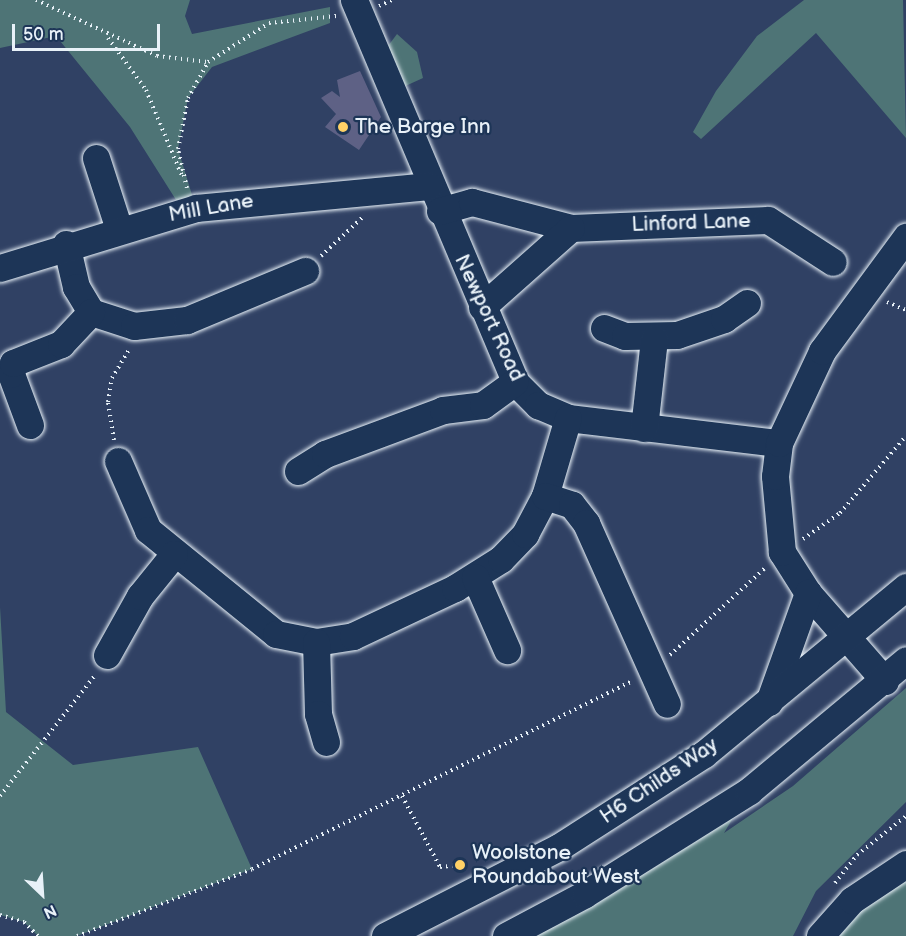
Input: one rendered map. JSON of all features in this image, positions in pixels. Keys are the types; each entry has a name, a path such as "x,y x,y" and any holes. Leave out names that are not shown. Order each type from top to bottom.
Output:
{"street":[{"name":"Newport Road","path":"350,7 515,382 538,405 568,418 779,443"},
{"path":"96,158 119,229"},
{"name":"Mill Lane","path":"0,268 66,244 119,229 190,196 288,196 389,192 429,186"},
{"name":"Linford Lane","path":"440,211 472,202 572,228 768,220 833,262"},
{"path":"482,307 572,228"},
{"path":"885,681 808,593 782,552 775,476 779,443 822,351 906,237"},
{"path":"66,244 76,287 91,312 134,326 187,320 305,271"},
{"path":"604,328 654,339 700,328 747,303"},
{"path":"30,425 11,374 13,363 61,344 91,312"},
{"path":"644,428 654,339"},
{"path":"298,471 325,454 443,410 483,405 515,382"},
{"path":"118,461 148,530 174,554 276,634 316,642 353,636 475,577 525,534 545,496 568,418"},
{"path":"545,496 572,505 585,524 667,704"},
{"path":"107,655 140,596 174,554"},
{"path":"475,577 507,650"},
{"name":"H6 Childs Way","path":"385,936 559,847 704,754 849,640 906,587"},
{"path":"769,703 808,593"},
{"path":"316,642 318,714 326,742"},
{"path":"506,936 585,894 749,790 885,681 906,660"},
{"path":"820,936 852,900 906,864"}],"path":[{"path":"36,0 108,37 157,56 208,62"},
{"path":"190,196 178,149 188,98 208,62 269,23 350,7"},
{"path":"108,37 146,90 190,196"},
{"path":"305,271 389,192"},
{"path":"118,461 108,402 112,378 135,342 134,326"},
{"path":"77,936 252,869 652,671 782,552 840,513 905,438"},
{"path":"0,796 107,655"},
{"path":"402,796 440,867 460,865"},
{"path":"828,891 857,855 906,816"},
{"path":"0,915 24,922 38,936"}],"green space":[{"path":"0,0 190,0 185,16 192,34 330,7 330,23 212,67 188,98 178,149 196,208 183,211 130,127 56,36 0,48"},
{"path":"804,0 903,0 906,138 816,33 701,139 693,132 716,91 757,36"},
{"path":"397,34 417,52 423,78 401,88 385,50"},
{"path":"0,607 6,712 73,765 198,747 252,869 77,936 38,936 24,922 0,915"},
{"path":"906,688 906,802 816,891 793,936 506,936 749,791 724,833 793,786"},
{"path":"906,878 906,936 826,936 857,909"}],"building":[{"path":"360,71 381,117 359,150 325,127 336,114 321,98 332,91 340,97 337,80"}],"place":[{"name":"The Barge Inn","path":"343,127"},
{"name":"Woolstone Roundabout West","path":"460,865"}]}
